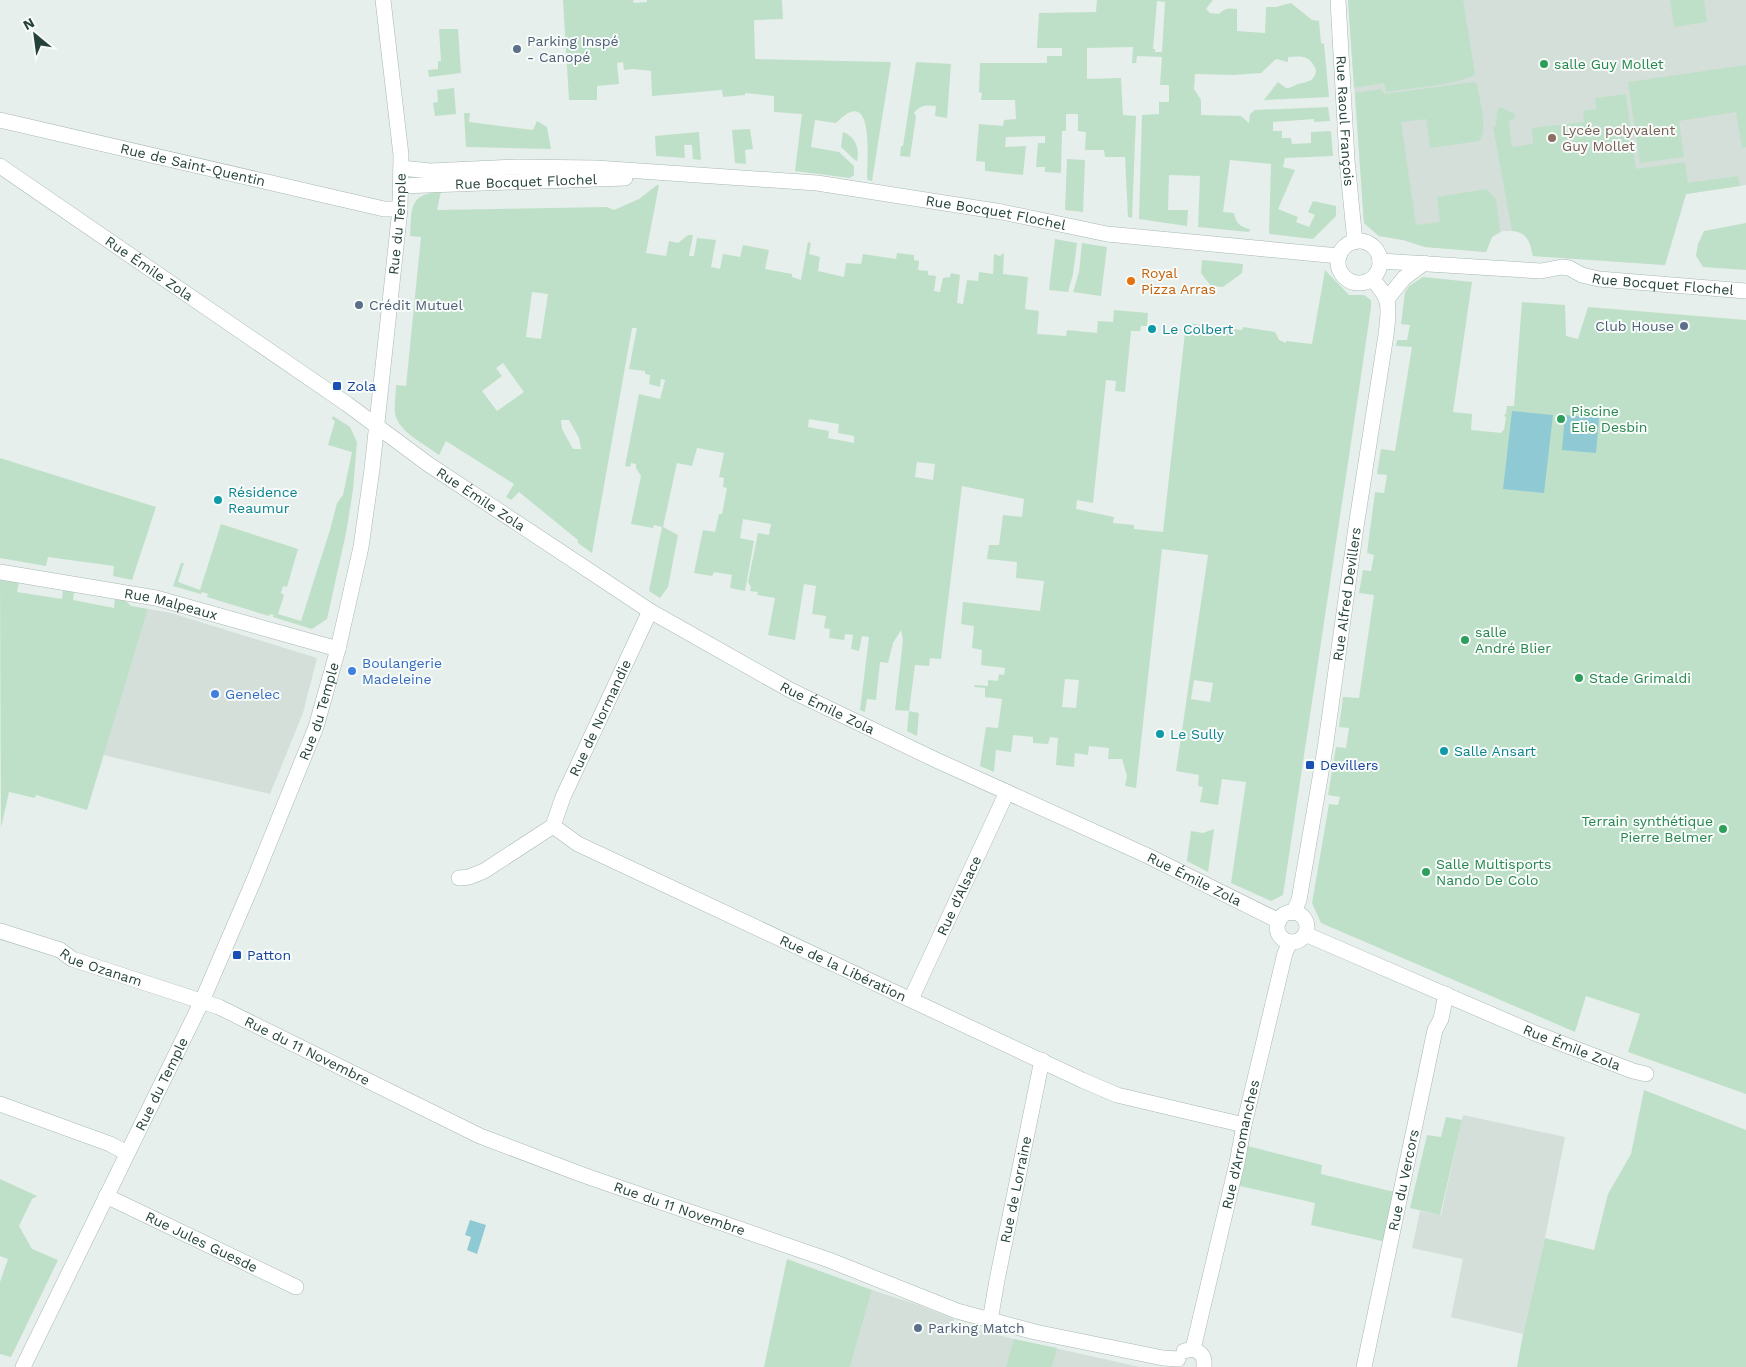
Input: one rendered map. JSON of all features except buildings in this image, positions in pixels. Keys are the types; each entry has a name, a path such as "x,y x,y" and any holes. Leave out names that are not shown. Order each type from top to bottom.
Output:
{"street":[{"name":"Rue du Temple","path":"23,1367 202,1001 257,872 312,735 338,649 361,547 377,426 400,209 401,168 383,0"},
{"name":"Rue Raoul François","path":"1338,0 1347,160 1354,242"},
{"name":"Rue de Saint-Quentin","path":"0,120 384,209 400,209"},
{"name":"Rue Émile Zola","path":"0,166 347,404 404,447 650,611 790,690 1148,856 1279,922"},
{"name":"Rue Bocquet Flochel","path":"401,168 430,171 517,167 596,168 817,184 1002,212 1107,234 1339,256"},
{"path":"444,184 470,170"},
{"name":"Rue Bocquet Flochel","path":"401,186 630,178 651,173"},
{"path":"1354,242 1368,244 1378,254 1380,260 1376,274 1372,279 1358,283 1350,282 1344,277 1338,264 1339,256 1345,247 1354,242"},
{"name":"Rue Bocquet Flochel","path":"1380,260 1541,271 1555,276 1575,278 1582,275 1599,279 1746,291"},
{"path":"1372,279 1384,292 1387,299 1404,278 1424,263"},
{"name":"Rue Alfred Devillers","path":"1294,913 1300,891 1325,749 1356,527 1389,314 1387,299"},
{"name":"Rue Malpeaux","path":"0,572 166,600 338,649"},
{"name":"Rue de Normandie","path":"553,826 563,797 650,611"},
{"name":"Rue d'Alsace","path":"911,999 1007,792"},
{"path":"459,878 469,877 484,871 553,826"},
{"name":"Rue de la Libération","path":"553,826 578,844 1117,1095 1244,1126"},
{"path":"1287,913 1294,913 1299,914 1306,923 1305,934 1302,939 1290,942 1284,940 1279,935 1277,928 1279,922 1287,913"},
{"name":"Rue Ozanam","path":"0,931 60,950 72,959 202,1001"},
{"name":"Rue Émile Zola","path":"1305,934 1542,1035 1633,1071 1646,1074"},
{"name":"Rue d'Arromanches","path":"1193,1349 1244,1126 1285,954 1290,942"},
{"name":"Rue du Vercors","path":"1364,1367 1435,1030 1441,1019 1446,994"},
{"name":"Rue du 11 Novembre","path":"202,1001 480,1136 587,1176 829,1260 957,1311 1053,1336 1163,1358 1178,1363"},
{"name":"Rue de Lorraine","path":"990,1321 1042,1060"},
{"path":"0,1104 110,1144 128,1153"},
{"name":"Rue Jules Guesde","path":"106,1196 296,1287"},
{"path":"1178,1363 1182,1353 1193,1349 1200,1352 1206,1367"}],"shaded area":[{"name":"Lycée polyvalent Guy Mollet","path":"1348,0 1746,0 1746,185 1686,194 1665,265 1533,256 1530,242 1526,236 1517,231 1503,231 1492,237 1486,252 1425,247 1403,240 1379,236 1364,223"},
{"name":"Genelec","path":"148,609 171,613 317,658 303,713 270,794 103,755"},
{"path":"1463,1115 1565,1137 1523,1334 1451,1317 1463,1259 1412,1248 1420,1211 1441,1215"},
{"name":"Parking Match","path":"872,1290 954,1319 954,1324 1140,1367 850,1367"}],"green space":[{"path":"563,0 633,0 634,3 647,2 647,0 782,0 783,19 754,20 755,59 891,62 872,181 868,180 867,177 866,128 863,117 857,112 849,113 836,123 815,120 811,147 839,152 854,166 854,175 850,178 795,171 802,114 774,112 774,96 745,93 745,95 723,97 722,90 652,96 651,71 624,70 623,62 617,63 619,84 597,86 597,100 569,100"},
{"path":"1097,0 1213,0 1206,9 1210,13 1219,14 1227,9 1237,9 1237,31 1265,33 1266,7 1276,7 1291,3 1312,20 1319,21 1321,43 1324,44 1329,97 1264,100 1278,82 1288,88 1313,79 1316,70 1314,65 1308,59 1301,57 1288,57 1288,62 1276,59 1261,73 1233,75 1195,74 1194,89 1201,100 1201,115 1241,116 1249,123 1250,114 1255,110 1328,107 1330,121 1314,122 1314,119 1273,122 1273,131 1282,131 1282,138 1291,138 1292,144 1311,143 1311,132 1331,131 1333,156 1285,158 1283,167 1295,170 1278,209 1298,217 1296,222 1309,227 1315,215 1308,212 1313,201 1336,206 1336,216 1313,239 1269,234 1271,164 1230,160 1223,212 1234,213 1237,222 1241,226 1250,229 1249,232 1198,227 1200,176 1169,175 1168,210 1188,210 1187,226 1139,219 1142,115 1159,114 1159,102 1169,102 1169,85 1160,85 1162,57 1137,56 1136,63 1132,63 1133,47 1087,48 1087,79 1121,78 1123,115 1136,116 1132,218 1128,217 1125,157 1105,157 1104,150 1085,150 1086,132 1078,131 1078,114 1066,114 1066,131 1062,131 1061,173 1045,172 1045,167 1036,167 1038,143 1045,143 1045,136 1006,137 1005,147 1026,146 1023,175 985,171 985,162 976,161 979,124 1003,126 1004,120 1016,119 1015,100 981,100 982,93 979,92 980,63 1047,63 1047,56 1062,56 1062,48 1037,48 1039,13 1096,12","holes":["1157,1 1165,2 1162,52 1155,52 1155,49 1153,49"]},
{"path":"1348,0 1463,0 1475,74 1459,81 1386,92 1384,83 1354,88"},
{"path":"1670,0 1704,0 1707,22 1674,27"},
{"path":"439,29 458,29 461,73 429,77 428,70 438,69 438,61 441,61"},
{"path":"916,62 951,64 947,118 935,116 936,106 919,108 914,113 916,117 910,157 900,156 901,146 903,146"},
{"path":"1746,65 1746,147 1742,148 1736,112 1679,121 1684,157 1640,163 1628,82"},
{"path":"1474,82 1477,84 1483,122 1482,136 1479,141 1430,148 1426,119 1401,122 1416,225 1440,222 1437,197 1486,189 1496,199 1500,232 1492,237 1486,252 1425,247 1403,240 1379,236 1364,223 1355,93 1381,89 1384,94"},
{"path":"454,88 456,114 435,116 433,103 438,102 437,90"},
{"path":"1626,94 1636,169 1685,162 1688,183 1738,176 1740,186 1686,194 1665,265 1533,256 1525,236 1512,231 1493,127 1496,126 1497,112 1500,107 1515,114 1515,119 1509,120 1512,147 1533,144 1532,128 1584,122 1583,111 1596,109 1595,98"},
{"path":"464,113 470,113 469,122 533,130 537,121 547,127 551,149 466,147"},
{"path":"750,129 753,149 745,150 746,164 735,163 732,130"},
{"path":"699,132 701,160 693,159 692,145 684,145 685,158 656,156 655,136"},
{"path":"843,132 851,137 856,144 858,152 857,161 841,147"},
{"path":"1067,159 1085,160 1083,212 1065,210"},
{"path":"659,185 646,253 666,256 669,241 678,243 688,235 693,235 689,256 694,256 697,238 716,240 711,267 720,269 723,254 740,257 743,245 769,250 765,269 792,274 792,277 801,280 808,242 811,243 809,254 820,257 818,271 844,277 846,263 861,264 863,254 896,259 897,253 914,255 914,260 919,261 918,270 928,271 928,275 936,276 934,291 940,292 943,278 950,277 951,273 960,275 957,303 963,304 967,280 978,281 979,272 993,274 994,254 1000,256 1004,253 1003,274 1028,277 1025,309 1039,311 1037,334 1066,336 1067,330 1097,333 1098,321 1113,322 1114,310 1148,313 1147,326 1141,326 1140,331 1131,331 1125,392 1115,391 1116,381 1106,380 1093,503 1077,500 1076,509 1114,517 1113,523 1134,525 1134,529 1163,532 1186,323 1242,330 1243,327 1275,332 1279,340 1286,343 1286,341 1312,344 1325,270 1349,295 1364,295 1371,300 1283,895 1271,901 1231,883 1246,782 1222,779 1218,805 1200,802 1203,787 1198,786 1199,775 1176,771 1208,555 1162,549 1136,788 1125,786 1127,776 1122,759 1108,759 1109,748 1089,746 1088,755 1075,753 1074,767 1056,765 1058,738 1050,737 1048,744 1033,743 1033,737 1013,735 1011,752 996,750 994,772 980,766 986,727 998,728 1002,699 985,697 985,688 974,687 975,685 988,686 988,680 998,681 999,674 1004,675 1005,668 981,665 982,650 972,648 974,626 961,624 963,602 1040,611 1044,581 1016,578 1017,562 987,559 989,545 999,545 1003,515 1022,517 1024,499 962,486 941,659 930,658 929,666 915,665 909,711 895,710 903,640 901,630 893,643 888,663 880,662 876,700 867,699 865,712 860,710 869,637 862,636 859,651 851,649 853,635 845,634 844,640 829,638 830,629 824,628 826,616 812,614 816,586 804,584 795,640 768,635 775,598 757,595 758,592 750,591 751,587 748,582 758,533 769,535 771,524 743,519 740,538 754,541 745,591 730,588 732,575 714,572 712,576 694,573 703,530 715,532 719,514 722,514 727,488 723,487 724,478 719,477 724,453 697,448 692,466 677,463 663,527 678,535 668,587 660,598 649,591 662,527 654,525 653,528 631,524 641,476 636,468 636,464 631,463 630,467 625,466 639,394 660,399 665,380 661,379 660,387 649,384 650,375 645,374 645,371 629,369 637,328 632,328 592,553 519,492 511,500 506,497 514,484 446,441 439,455 401,426 395,413 396,385 406,386 421,237 410,236 412,211 417,200 430,193 441,191 437,210 607,207 614,210 639,199","holes":["532,292 548,294 541,339 526,337","503,363 524,392 497,411 482,391 502,376 496,368","809,419 839,424 838,433 854,436 854,443 828,438 829,431 808,427","561,420 569,420 579,438 581,449 573,449 562,429","917,462 935,464 933,480 915,477","1065,679 1079,680 1076,708 1062,707","1194,680 1213,683 1210,702 1191,699"]},
{"path":"1746,223 1746,270 1703,267 1696,256 1698,244 1704,231"},
{"path":"1055,239 1077,243 1073,274 1068,292 1049,290"},
{"path":"1082,243 1107,247 1101,296 1073,292 1079,272"},
{"path":"1202,260 1243,264 1242,273 1223,287 1211,286 1201,273"},
{"name":"Stade Grimaldi","path":"1423,277 1472,282 1453,412 1472,414 1471,430 1502,433 1507,406 1514,406 1522,302 1565,305 1566,336 1578,339 1588,307 1746,320 1746,1094 1628,1052 1640,1014 1586,996 1575,1032 1321,923 1312,903 1329,804 1338,805 1340,797 1328,795 1336,747 1346,748 1349,728 1339,727 1343,697 1359,698 1374,595 1359,593 1363,570 1371,571 1374,555 1367,553 1375,492 1384,493 1387,475 1377,474 1381,449 1395,451 1412,347 1396,346 1397,340 1407,340 1410,325 1401,324 1405,292 1409,286"},
{"path":"333,416 350,427 357,442 353,490 346,533 327,619 312,629 273,617 274,615 270,614 269,616 207,597 208,594 202,592 201,594 173,586 181,563 184,563 178,582 200,590 221,524 298,549 287,587 283,586 281,593 284,595 278,614 301,621 337,503 343,495 352,452 328,445 335,421 332,419"},
{"path":"0,458 156,507 132,580 113,576 114,566 48,557 46,566 0,558"},
{"path":"0,580 19,582 17,592 62,599 63,590 74,592 73,600 114,608 115,599 126,601 131,606 148,609 87,810 36,795 35,798 9,792 1,828"},
{"path":"909,711 919,713 917,736 907,731"},
{"path":"1214,829 1208,872 1187,861 1191,831 1203,833"},
{"path":"1644,1090 1746,1130 1746,1367 1517,1367 1545,1238 1594,1250 1608,1194 1631,1154"},
{"path":"1446,1117 1462,1120 1440,1215 1410,1208 1427,1135 1441,1137"},
{"path":"1240,1144 1322,1165 1321,1174 1390,1191 1402,1191 1391,1243 1311,1225 1315,1203 1231,1184"},
{"path":"0,1179 37,1196 32,1199 19,1226 32,1249 58,1260 11,1357 0,1354 0,1282 8,1259 0,1256"},
{"path":"787,1259 872,1290 850,1367 764,1367"},
{"path":"1014,1339 1057,1348 1052,1367 1006,1367"}],"water":[{"path":"1512,411 1553,415 1544,493 1503,489"},
{"path":"1565,415 1599,418 1596,453 1562,450"},
{"path":"470,1220 486,1225 477,1254 467,1250 471,1237 465,1235"}],"place":[{"name":"Parking Inspé - Canopé","path":"517,49"},
{"name":"salle Guy Mollet","path":"1544,64"},
{"name":"Lycée polyvalent Guy Mollet","path":"1552,138"},
{"name":"Royal Pizza Arras","path":"1131,281"},
{"name":"Crédit Mutuel","path":"359,305"},
{"name":"Club House","path":"1684,326"},
{"name":"Le Colbert","path":"1152,329"},
{"name":"Zola","path":"337,386"},
{"name":"Piscine Elie Desbin","path":"1561,419"},
{"name":"Résidence Reaumur","path":"218,500"},
{"name":"salle André Blier","path":"1465,640"},
{"name":"Boulangerie Madeleine","path":"352,671"},
{"name":"Stade Grimaldi","path":"1579,678"},
{"name":"Genelec","path":"215,694"},
{"name":"Le Sully","path":"1160,734"},
{"name":"Salle Ansart","path":"1444,751"},
{"name":"Devillers","path":"1310,765"},
{"name":"Terrain synthétique Pierre Belmer","path":"1723,829"},
{"name":"Salle Multisports Nando De Colo","path":"1426,872"},
{"name":"Patton","path":"237,955"},
{"name":"Parking Match","path":"918,1328"}]}
